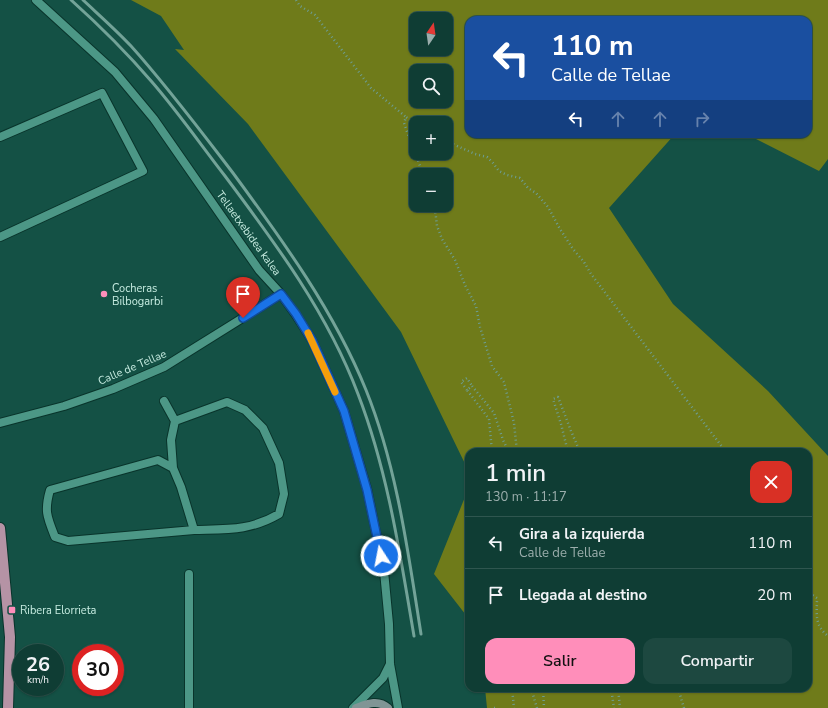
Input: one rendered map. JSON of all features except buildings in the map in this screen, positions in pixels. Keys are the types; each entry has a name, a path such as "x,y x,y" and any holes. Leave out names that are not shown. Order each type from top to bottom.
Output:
{"main road":[{"path":"0,528 10,637 8,708"},
{"path":"356,708 376,702 384,704 388,708"}],"street":[{"name":"Tellaetxebidea kalea","path":"36,0 115,72 159,125 259,270 281,294 296,314 312,340 346,419 367,490 384,571 389,624 390,664 398,708"},
{"path":"0,137 102,94 143,171 0,238"},
{"name":"Calle de Tellae","path":"0,423 78,401 113,389 164,367 281,294"},
{"path":"164,401 175,421 171,440 173,468 181,487 194,530"},
{"path":"173,468 158,460 50,490 46,504 47,519 55,536 68,541 194,530 240,529 269,520 279,514 284,494 279,463 263,428 245,410 227,402 175,421"},
{"path":"189,574 189,708"},
{"path":"352,708 383,678 390,664"}],"path":[{"path":"296,0 300,6 315,15 371,88 409,120"},
{"path":"406,117 404,123 420,168"},
{"path":"453,144 475,154 487,157 499,171 507,175 520,178 528,188 536,193 548,207 573,250 584,262 591,274 723,448"},
{"path":"434,212 437,226 442,239 455,260 465,285 476,306 480,328 492,366 504,382 514,423 517,448"},
{"path":"492,448 489,419 461,382 466,378 494,413 507,448"},
{"path":"467,390 472,386"},
{"path":"567,448 561,424 552,399 558,397 578,448"},
{"path":"812,595 817,598 816,617 821,631 828,636"},
{"path":"512,692 514,708"},
{"path":"532,692 536,708"},
{"path":"543,692 544,708"},
{"path":"612,692 614,708"},
{"path":"618,692 620,708"},
{"path":"679,692 684,708"}],"green space":[{"path":"131,0 828,0 828,159 819,171 754,138 812,138 812,16 465,16 465,138 671,138 609,208 673,304 768,391 828,456 828,708 487,708 485,692 812,692 812,448 465,448 465,464 401,332 248,124 175,49 184,50 161,16"},
{"path":"465,497 465,614 434,574"}],"railway":[{"path":"71,0 103,30 162,93 282,254 332,336 346,364 358,394 377,453 392,514 414,636"},
{"path":"83,0 131,46 170,92 233,173 289,251 339,332 366,390 386,449 400,510 421,634"}],"slow traffic":[{"path":"308,333 335,392"}],"place":[{"name":"Cocheras Bilbogarbi","path":"104,294"},
{"name":"Ribera Elorrieta","path":"12,610"}],"route":[{"path":"243,318 281,294 296,314 312,340 344,411 367,490 381,556"}]}
